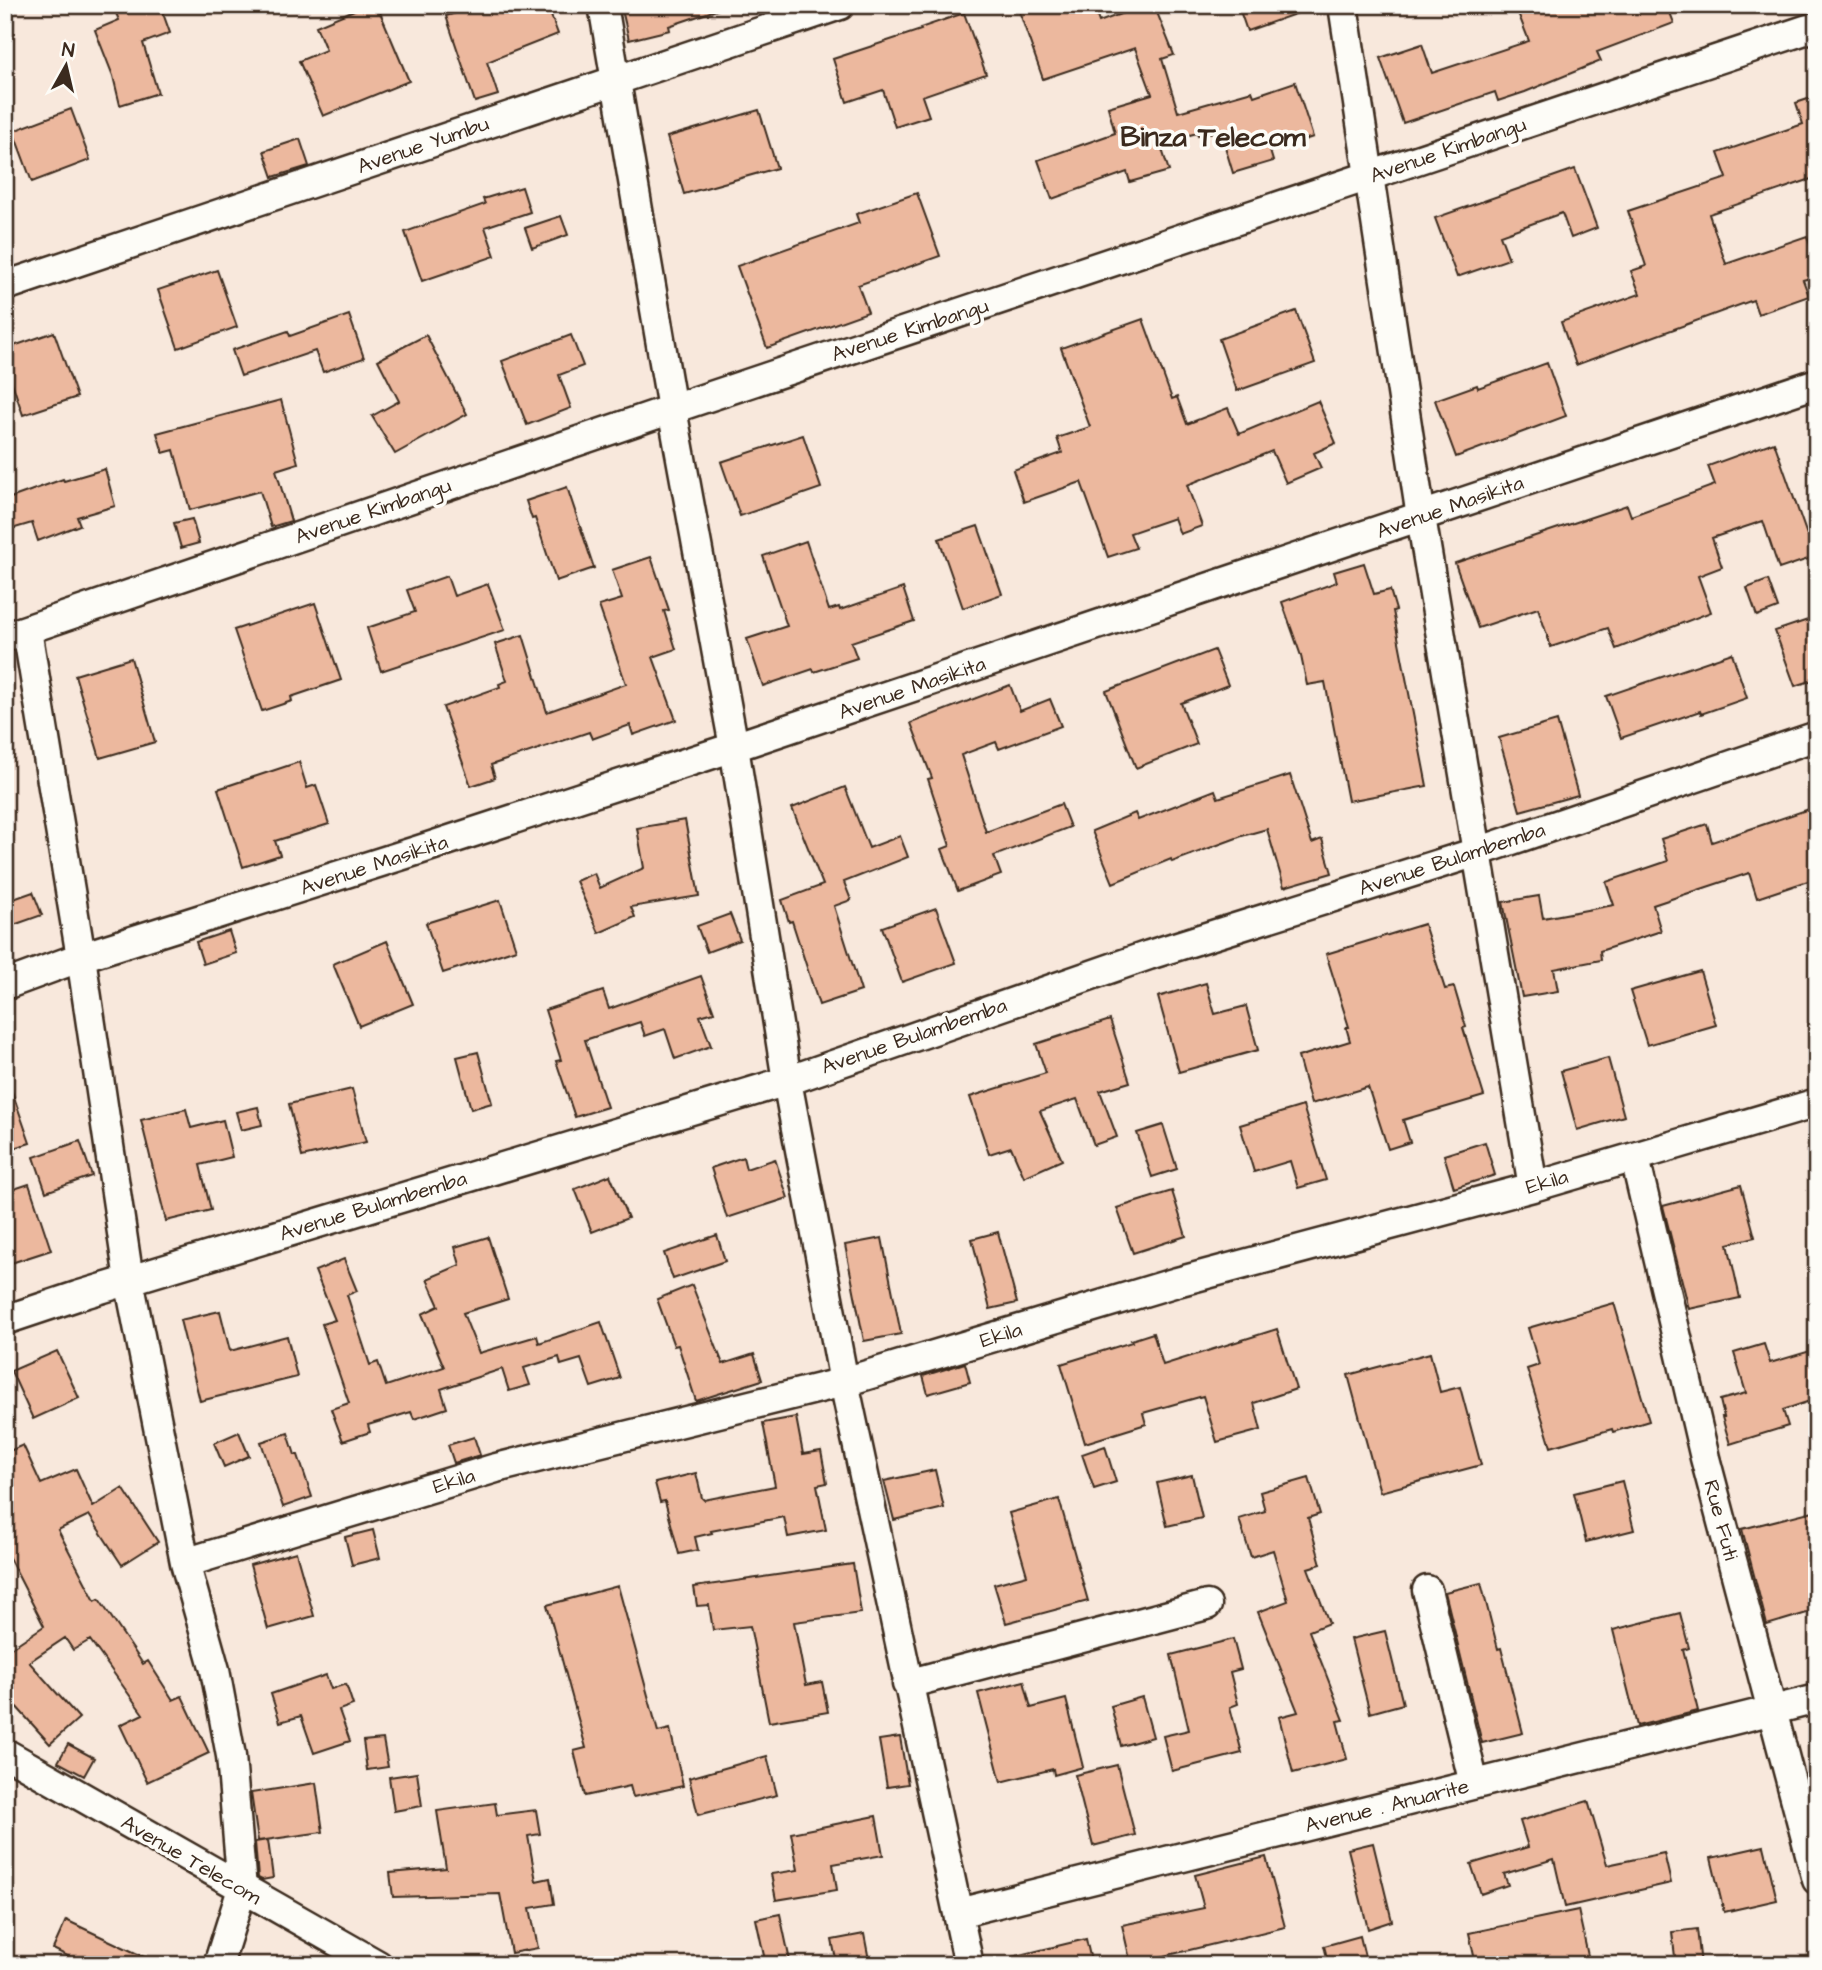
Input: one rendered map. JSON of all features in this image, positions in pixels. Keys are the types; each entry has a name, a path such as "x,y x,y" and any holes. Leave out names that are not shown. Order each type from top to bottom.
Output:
{"street":[{"path":"603,5 672,409 734,747 787,1081 844,1382 969,1965"},
{"name":"Avenue Yumbu","path":"5,286 840,5"},
{"path":"1343,5 1421,517 1532,1187"},
{"name":"Avenue Kimbangu","path":"16,633 672,409 1817,26"},
{"name":"Avenue Masikita","path":"5,985 81,957 734,747 1817,383"},
{"path":"16,633 81,957 130,1280 185,1563 215,1670 231,1756 242,1889 218,1965"},
{"name":"Avenue Bulambemba","path":"5,1320 787,1081 1149,955 1477,852 1817,736"},
{"name":"Ekila","path":"185,1563 496,1468 844,1382 1177,1282 1532,1187 1817,1103"},
{"name":"Rue Futi","path":"1635,1158 1704,1458 1817,1880"},
{"path":"1427,1590 1474,1784"},
{"path":"907,1684 1207,1605"},
{"name":"Avenue . Anuarite","path":"958,1913 1817,1699"},
{"name":"Avenue Telecom","path":"5,1753 378,1965"}],"building":[{"path":"130,5 160,5 170,33 143,43 158,93 120,105 113,76 95,30 119,20 115,11"},
{"path":"366,5 377,5 409,81 323,116 299,61 326,50 316,26"},
{"path":"482,5 547,5 558,34 487,62 498,95 475,102 446,16"},
{"path":"621,5 718,5 719,9 669,26 670,30 629,40"},
{"path":"1017,5 1093,5 1099,22 1145,5 1154,5 1174,55 1162,59 1178,112 1252,91 1254,96 1295,82 1313,137 1270,151 1273,161 1233,173 1220,130 1198,136 1197,133 1160,143 1169,171 1130,182 1127,172 1052,199 1038,160 1115,133 1108,107 1152,94 1135,48 1043,79"},
{"path":"1238,5 1312,5 1312,8 1247,31"},
{"path":"1515,5 1667,5 1674,23 1597,52 1601,61 1525,92 1498,101 1495,92 1403,123 1380,58 1422,44 1432,73 1529,41"},
{"path":"964,13 986,74 922,96 929,116 895,127 883,90 847,102 833,59"},
{"path":"1817,96 1817,177 1709,214 1726,264 1807,236 1817,265 1817,276 1803,280 1809,296 1758,314 1753,300 1576,365 1561,322 1640,294 1631,271 1646,266 1628,211 1727,178 1718,153 1803,124 1796,103"},
{"path":"71,109 90,160 32,182 13,131"},
{"path":"759,110 777,168 684,194 667,137"},
{"path":"300,139 309,166 273,177 264,151"},
{"path":"1575,169 1597,228 1571,238 1562,213 1500,235 1509,259 1457,277 1435,218"},
{"path":"522,187 530,212 485,227 495,256 422,281 405,232 485,204 483,199"},
{"path":"917,193 940,256 858,285 868,312 767,348 737,266 859,223 856,214"},
{"path":"561,216 568,235 532,248 525,228"},
{"path":"217,270 237,327 178,348 158,290"},
{"path":"1296,311 1315,363 1237,391 1219,339"},
{"path":"349,315 364,358 323,372 315,351 241,376 232,350 288,331 290,336"},
{"path":"1143,319 1172,399 1177,397 1187,424 1228,408 1239,434 1318,401 1336,443 1314,453 1321,468 1286,483 1272,451 1187,485 1202,526 1180,534 1174,518 1130,533 1136,548 1108,557 1081,482 1024,502 1013,470 1062,453 1057,438 1090,427 1061,348"},
{"path":"54,332 77,397 23,415 5,362 5,349"},
{"path":"426,335 467,414 395,454 372,416 399,401 378,360"},
{"path":"571,335 583,366 559,375 571,408 527,425 502,361"},
{"path":"1547,363 1566,416 1456,457 1435,400"},
{"path":"281,400 298,463 276,470 291,521 271,527 260,491 190,510 174,450 163,453 157,433"},
{"path":"803,435 821,488 740,516 721,462"},
{"path":"1774,442 1807,535 1817,532 1817,556 1779,569 1763,521 1712,538 1722,567 1698,576 1711,612 1616,649 1608,628 1551,647 1538,608 1478,628 1455,563 1627,505 1631,516 1715,485 1708,466"},
{"path":"105,469 115,506 77,517 80,525 38,541 32,523 5,531 5,500 63,479 64,481"},
{"path":"567,487 594,568 556,581 535,518 532,519 526,501"},
{"path":"192,519 199,543 181,548 174,523"},
{"path":"978,526 1002,594 963,608 939,539"},
{"path":"806,541 829,610 839,607 840,610 903,588 914,621 851,642 857,658 763,686 747,639 787,626 763,556"},
{"path":"651,557 669,610 664,611 676,649 653,657 676,720 633,735 630,725 592,739 589,732 491,765 495,778 471,786 443,707 500,687 499,684 507,681 495,644 523,635 547,712 626,684 599,606 622,599 612,570"},
{"path":"1364,563 1374,594 1390,590 1396,610 1393,611 1427,786 1348,801 1325,682 1307,685 1301,656 1282,602 1337,582 1334,572"},
{"path":"447,576 454,596 488,584 505,630 381,671 367,628 415,612 407,590"},
{"path":"1768,580 1778,608 1757,616 1747,588"},
{"path":"315,603 341,680 291,697 292,701 262,711 234,630"},
{"path":"1817,617 1817,679 1795,686 1775,631"},
{"path":"1214,650 1228,685 1181,703 1197,744 1136,768 1106,691"},
{"path":"1732,653 1747,698 1621,738 1606,696"},
{"path":"131,658 155,742 100,758 75,675"},
{"path":"1010,685 1020,711 1050,699 1061,726 999,749 996,742 961,755 986,832 1061,804 1070,827 994,856 1001,875 958,891 942,849 950,846 928,779 932,778 911,723"},
{"path":"1557,721 1578,795 1520,811 1499,738"},
{"path":"299,762 307,788 316,785 329,824 275,841 280,855 243,867 218,789"},
{"path":"1290,775 1312,843 1322,839 1332,873 1284,887 1267,829 1172,862 1171,859 1113,883 1092,831 1135,813 1138,820 1215,790 1218,798"},
{"path":"845,787 869,848 900,836 908,857 844,882 851,900 834,906 861,991 819,1005 792,921 789,922 782,900 823,885 792,808"},
{"path":"1812,808 1817,824 1817,878 1757,898 1749,873 1653,905 1661,931 1600,951 1601,960 1554,969 1558,991 1522,997 1503,902 1539,896 1543,918 1614,905 1606,882 1668,861 1661,839 1707,824 1712,842"},
{"path":"685,820 699,896 631,907 635,917 599,933 576,881 594,873 600,888 644,868 637,828"},
{"path":"33,892 42,915 5,928 5,902"},
{"path":"500,900 516,949 443,973 426,923"},
{"path":"936,908 956,963 902,982 882,927"},
{"path":"730,914 740,940 707,952 697,926"},
{"path":"1424,924 1445,989 1454,987 1466,1027 1463,1028 1484,1096 1403,1120 1410,1142 1388,1149 1368,1087 1311,1104 1298,1057 1350,1041 1346,1027 1349,1027 1326,954"},
{"path":"229,931 236,953 203,964 196,942"},
{"path":"387,941 413,1004 359,1026 333,964"},
{"path":"1700,971 1716,1025 1647,1045 1630,991"},
{"path":"701,976 714,1012 700,1016 711,1046 675,1059 665,1029 645,1036 640,1022 585,1040 607,1107 575,1117 556,1061 561,1060 545,1010 603,991 609,1009"},
{"path":"1206,983 1215,1014 1246,1006 1258,1050 1179,1072 1158,997"},
{"path":"1110,1020 1130,1082 1100,1091 1117,1137 1094,1145 1077,1099 1040,1111 1062,1160 1024,1177 1011,1147 989,1154 970,1097 1046,1073 1036,1044"},
{"path":"478,1052 492,1103 471,1109 457,1057"},
{"path":"1608,1058 1624,1116 1577,1130 1561,1071"},
{"path":"8,1080 30,1143 5,1151 5,1081"},
{"path":"352,1089 366,1142 302,1157 289,1104"},
{"path":"1303,1106 1326,1180 1298,1188 1290,1161 1254,1172 1240,1125"},
{"path":"258,1107 262,1125 241,1130 236,1112"},
{"path":"186,1109 191,1128 223,1120 232,1157 200,1165 211,1210 166,1221 141,1120"},
{"path":"1163,1125 1177,1169 1152,1177 1137,1133"},
{"path":"80,1141 92,1176 46,1192 34,1157"},
{"path":"1485,1142 1495,1175 1454,1188 1444,1155"},
{"path":"743,1157 746,1169 775,1159 788,1198 727,1218 711,1168"},
{"path":"610,1175 628,1218 592,1232 575,1189"},
{"path":"29,1184 51,1250 5,1265 5,1192"},
{"path":"1741,1185 1755,1237 1728,1244 1740,1298 1689,1309 1663,1206"},
{"path":"1172,1191 1186,1236 1133,1253 1117,1208"},
{"path":"998,1232 1017,1303 990,1309 972,1239"},
{"path":"717,1235 725,1261 673,1279 664,1253"},
{"path":"488,1237 508,1299 463,1313 479,1353 537,1336 539,1343 601,1322 620,1378 591,1387 581,1359 561,1365 559,1357 524,1368 530,1385 509,1391 502,1369 441,1389 447,1408 414,1419 411,1412 368,1425 370,1432 343,1441 331,1409 349,1403 322,1324 335,1320 315,1271 344,1259 357,1291 347,1295 370,1365 378,1362 386,1386 444,1367 422,1314 439,1306 427,1279 460,1265 455,1247"},
{"path":"882,1238 901,1334 864,1341 845,1245"},
{"path":"692,1285 723,1364 754,1354 762,1380 696,1401 678,1345 674,1346 657,1299"},
{"path":"1614,1303 1649,1421 1551,1447 1527,1369 1539,1365 1528,1328"},
{"path":"220,1311 230,1351 287,1336 297,1377 200,1401 180,1320"},
{"path":"1277,1329 1296,1389 1254,1403 1261,1430 1217,1442 1203,1396 1143,1413 1146,1424 1085,1443 1061,1364 1153,1333 1163,1365"},
{"path":"1764,1344 1770,1363 1817,1349 1817,1389 1810,1390 1813,1400 1783,1410 1788,1426 1730,1444 1720,1400 1746,1393 1734,1353"},
{"path":"57,1351 79,1398 33,1419 11,1371"},
{"path":"1430,1353 1440,1392 1460,1387 1481,1465 1380,1492 1348,1375"},
{"path":"965,1363 970,1382 928,1394 923,1376"},
{"path":"796,1417 803,1454 821,1451 827,1483 817,1485 826,1530 788,1537 784,1517 711,1531 712,1533 695,1537 698,1550 679,1554 665,1501 660,1502 655,1483 696,1473 704,1500 775,1486 763,1423"},
{"path":"239,1432 249,1456 224,1467 214,1443"},
{"path":"288,1433 312,1497 283,1507 261,1442"},
{"path":"474,1437 480,1455 454,1463 448,1445"},
{"path":"23,1445 41,1484 76,1469 93,1507 123,1488 158,1542 122,1565 89,1515 58,1530 95,1601 99,1599 143,1664 148,1661 173,1700 182,1696 209,1753 147,1782 120,1725 143,1714 90,1640 73,1650 65,1638 29,1662 79,1718 50,1744 5,1694 5,1652 44,1626 5,1550 5,1453"},
{"path":"1105,1446 1116,1482 1094,1489 1082,1454"},
{"path":"935,1470 944,1508 894,1520 884,1481"},
{"path":"1192,1475 1202,1518 1167,1526 1157,1483"},
{"path":"1309,1478 1320,1514 1308,1518 1321,1564 1308,1568 1329,1623 1309,1631 1344,1720 1337,1721 1347,1759 1293,1773 1279,1717 1298,1712 1258,1612 1288,1601 1273,1550 1251,1557 1239,1519 1265,1511 1260,1492"},
{"path":"1622,1481 1634,1530 1586,1542 1574,1493"},
{"path":"1059,1499 1088,1601 1006,1623 994,1584 1027,1575 1009,1513"},
{"path":"1817,1510 1817,1610 1767,1625 1742,1529"},
{"path":"373,1530 380,1558 352,1565 345,1537"},
{"path":"296,1552 314,1616 268,1629 250,1565"},
{"path":"853,1564 861,1613 794,1622 806,1685 822,1682 828,1712 769,1722 750,1626 713,1630 709,1605 697,1606 694,1587"},
{"path":"1481,1583 1523,1733 1482,1743 1445,1592"},
{"path":"618,1586 658,1732 670,1729 683,1786 633,1797 630,1786 585,1796 574,1751 586,1748 547,1605"},
{"path":"1680,1613 1689,1648 1683,1650 1698,1711 1637,1726 1613,1630"},
{"path":"1385,1631 1403,1704 1370,1713 1351,1639"},
{"path":"1233,1639 1241,1669 1230,1672 1238,1704 1230,1707 1242,1753 1172,1771 1163,1736 1189,1730 1171,1655"},
{"path":"326,1675 331,1689 346,1684 353,1705 339,1710 350,1741 314,1753 301,1716 280,1722 271,1694"},
{"path":"1024,1681 1031,1708 1066,1699 1083,1767 1054,1775 1053,1769 1001,1782 978,1693"},
{"path":"1142,1697 1153,1737 1121,1746 1111,1706"},
{"path":"900,1737 908,1784 887,1787 879,1740"},
{"path":"383,1739 388,1767 367,1770 363,1741"},
{"path":"68,1744 94,1758 84,1776 58,1762"},
{"path":"767,1756 777,1795 698,1815 689,1778"},
{"path":"1117,1765 1135,1835 1093,1846 1075,1775"},
{"path":"417,1773 422,1806 394,1811 389,1777"},
{"path":"316,1783 323,1832 258,1841 251,1793"},
{"path":"1588,1801 1607,1865 1664,1853 1671,1883 1565,1907 1554,1859 1504,1874 1508,1885 1481,1894 1471,1864 1528,1847 1520,1821"},
{"path":"495,1803 497,1815 536,1810 540,1834 528,1836 536,1881 550,1878 554,1904 530,1908 538,1948 511,1953 500,1894 393,1897 390,1873 446,1868 437,1811"},
{"path":"876,1816 883,1855 833,1864 837,1890 776,1900 771,1874 798,1870 791,1833"},
{"path":"268,1840 273,1878 262,1880 258,1878 255,1842"},
{"path":"1373,1843 1392,1921 1368,1929 1348,1849"},
{"path":"1764,1846 1777,1900 1724,1912 1711,1858"},
{"path":"1266,1857 1285,1927 1131,1964 1122,1925 1204,1908 1195,1875"},
{"path":"1578,1910 1590,1965 1476,1965 1469,1933"},
{"path":"780,1914 790,1961 766,1965 756,1919"},
{"path":"66,1920 161,1965 86,1965 53,1949"},
{"path":"1697,1929 1701,1965 1676,1965 1672,1932"},
{"path":"864,1934 870,1965 837,1965 832,1940"},
{"path":"1360,1936 1366,1961 1354,1965 1329,1965 1324,1946"},
{"path":"1086,1939 1092,1965 1013,1965 1012,1957"}],"district":[{"name":"Binza Telecom","path":"1213,137"}]}
